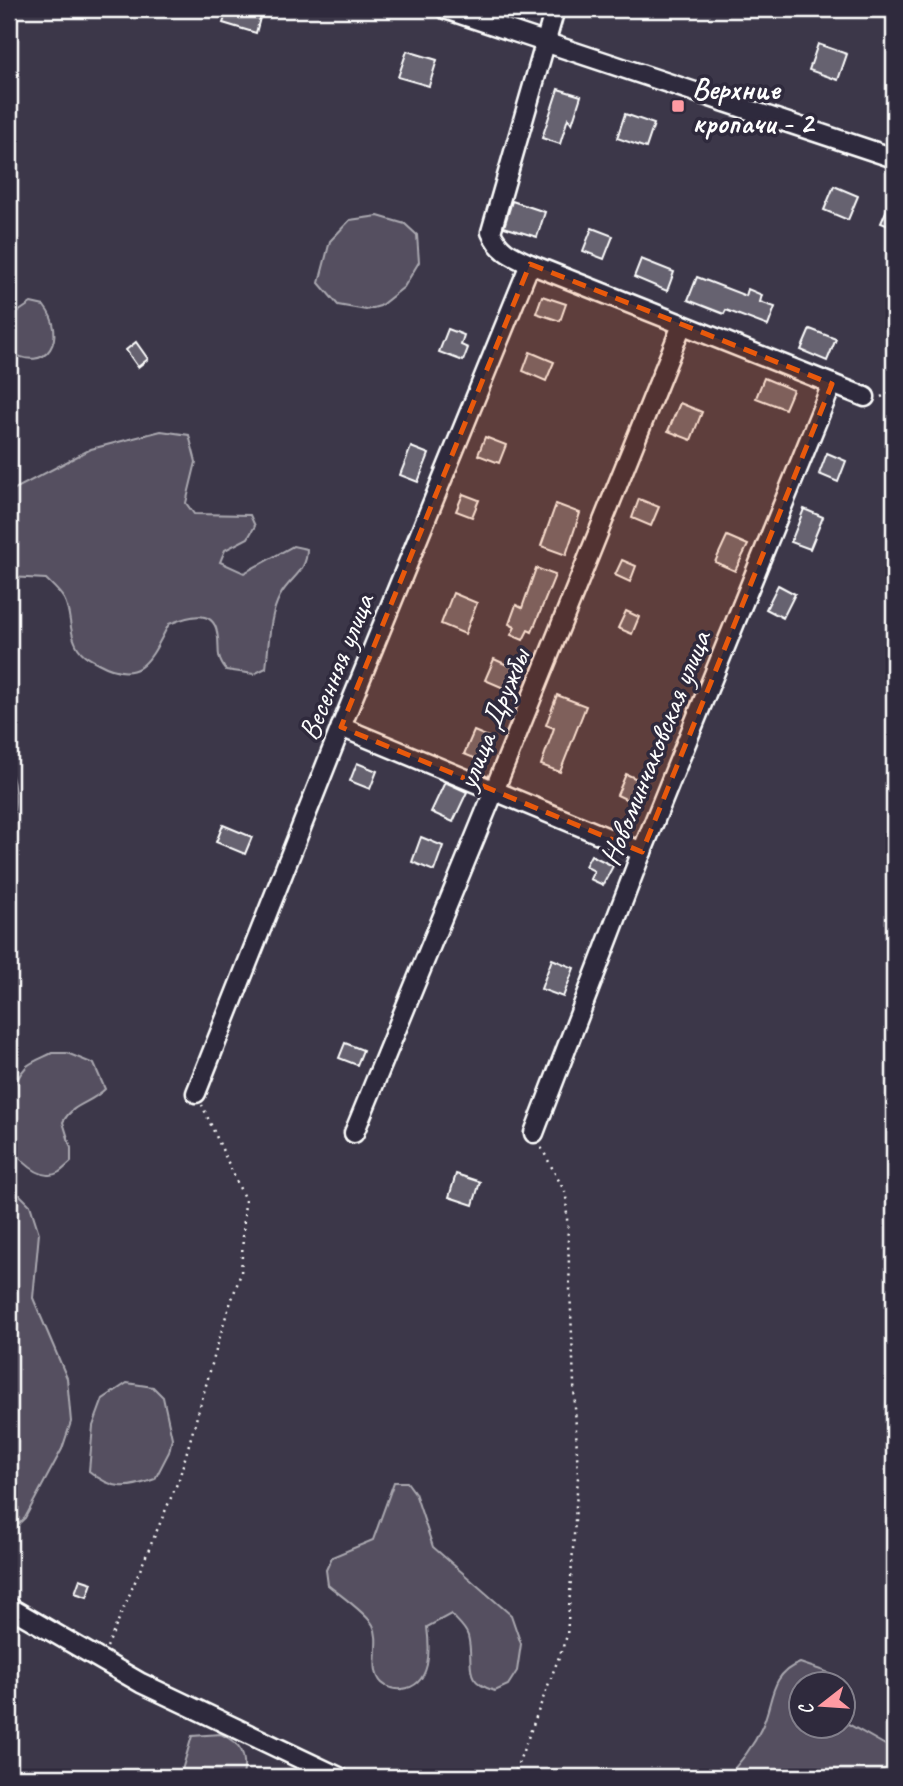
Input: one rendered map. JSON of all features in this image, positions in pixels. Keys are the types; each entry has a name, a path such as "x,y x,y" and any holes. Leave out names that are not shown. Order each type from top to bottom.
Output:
{"street":[{"path":"445,9 894,158"},
{"path":"555,9 491,232 496,245 507,254 530,264 865,397"},
{"name":"Весенняя улица","path":"196,1093 341,727 530,264"},
{"name":"улица Дружбы","path":"354,1133 682,324"},
{"name":"Новоминчаковская улица","path":"534,1133 642,852 832,384"},
{"path":"341,727 642,852"},
{"path":"9,1607 141,1683 339,1777"}],"path":[{"path":"102,1660 179,1479 241,1273 245,1200 196,1093"},
{"path":"513,1777 568,1636 578,1477 566,1194 534,1133"}],"highlighted area":[{"path":"530,264 832,384 642,852 341,727"}],"shaded area":[{"path":"378,216 405,224 417,235 419,262 404,287 380,306 366,310 338,305 319,283 330,241 350,220"},
{"path":"31,303 44,306 54,329 54,340 50,349 44,356 34,359 9,351 9,318"},
{"path":"161,431 189,435 196,462 186,503 194,514 250,515 255,526 248,538 225,550 220,562 244,573 293,546 307,549 304,564 276,604 266,668 254,674 226,670 219,655 214,624 210,619 197,616 169,624 143,665 125,672 113,670 84,655 79,649 73,637 66,604 46,579 9,577 9,492 91,449"},
{"path":"9,769 15,796 9,843"},
{"path":"52,1053 67,1053 94,1064 105,1089 77,1107 63,1122 71,1148 71,1162 58,1173 48,1175 36,1171 18,1156 9,1139 7,1120 10,1100 21,1073 29,1064"},
{"path":"9,1195 20,1195 30,1205 39,1233 33,1298 67,1378 71,1422 62,1449 25,1518 9,1533"},
{"path":"127,1383 153,1387 163,1397 172,1438 169,1452 155,1479 137,1485 121,1486 106,1482 89,1471 93,1426 103,1399"},
{"path":"394,1482 407,1482 415,1493 433,1547 511,1615 521,1644 517,1671 508,1685 495,1691 477,1682 471,1670 467,1633 451,1614 427,1627 427,1665 419,1681 412,1686 397,1689 384,1685 378,1677 373,1625 328,1585 326,1570 332,1557 373,1540"},
{"path":"800,1663 821,1670 788,1670 788,1740 858,1740 858,1729 894,1750 894,1777 727,1777 758,1734 774,1689 783,1674 790,1668"},
{"path":"221,1734 234,1742 241,1751 244,1762 243,1777 180,1777 192,1736"}],"building":[{"path":"228,9 244,9 261,14 256,33 223,23"},
{"path":"818,44 847,54 838,80 809,70"},
{"path":"407,51 437,60 429,86 398,77"},
{"path":"558,89 581,96 572,124 568,118 560,144 542,138"},
{"path":"625,114 654,124 646,148 617,138"},
{"path":"834,186 858,196 848,220 824,210"},
{"path":"894,193 894,228 881,223"},
{"path":"512,201 545,212 537,237 504,227"},
{"path":"592,228 613,236 604,259 583,251"},
{"path":"641,259 674,272 667,291 634,277"},
{"path":"697,277 746,296 748,289 762,295 760,302 775,307 768,326 726,310 724,314 688,300"},
{"path":"542,296 566,304 560,321 536,313"},
{"path":"448,329 464,335 461,345 468,348 463,361 439,352"},
{"path":"810,329 836,339 827,361 801,350"},
{"path":"136,342 148,359 138,367 126,350"},
{"path":"530,352 554,362 546,381 523,371"},
{"path":"764,378 793,390 785,409 756,398"},
{"path":"680,403 702,412 691,440 668,431"},
{"path":"485,437 506,445 499,463 478,455"},
{"path":"411,447 429,454 418,482 400,475"},
{"path":"827,453 846,461 838,482 819,474"},
{"path":"463,494 479,500 472,517 456,511"},
{"path":"639,499 659,507 651,526 632,518"},
{"path":"556,504 580,513 566,555 541,546"},
{"path":"804,509 823,517 810,549 791,542"},
{"path":"727,536 748,545 735,571 715,562"},
{"path":"622,560 636,566 630,582 615,575"},
{"path":"536,568 555,575 532,632 528,630 523,640 511,635 515,627 509,624 516,605 522,608"},
{"path":"778,585 795,594 783,618 766,609"},
{"path":"453,593 477,603 465,634 441,624"},
{"path":"626,611 639,617 632,634 618,628"},
{"path":"494,659 516,669 506,689 485,680"},
{"path":"557,695 586,706 560,772 541,765 554,728 546,725"},
{"path":"474,731 493,739 484,762 464,754"},
{"path":"357,763 377,771 370,789 350,781"},
{"path":"626,774 646,783 636,804 617,795"},
{"path":"445,782 467,792 453,822 431,812"},
{"path":"223,825 252,837 245,854 216,842"},
{"path":"421,837 443,846 434,871 412,862"},
{"path":"591,855 613,866 603,885 590,879 594,871 585,866"},
{"path":"552,959 574,968 563,997 541,989"},
{"path":"345,1043 363,1050 357,1065 339,1058"},
{"path":"456,1174 480,1182 473,1205 449,1197"},
{"path":"80,1579 92,1583 87,1597 75,1593"}],"place":[{"name":"Верхние кропачи - 2","path":"678,106"}]}
